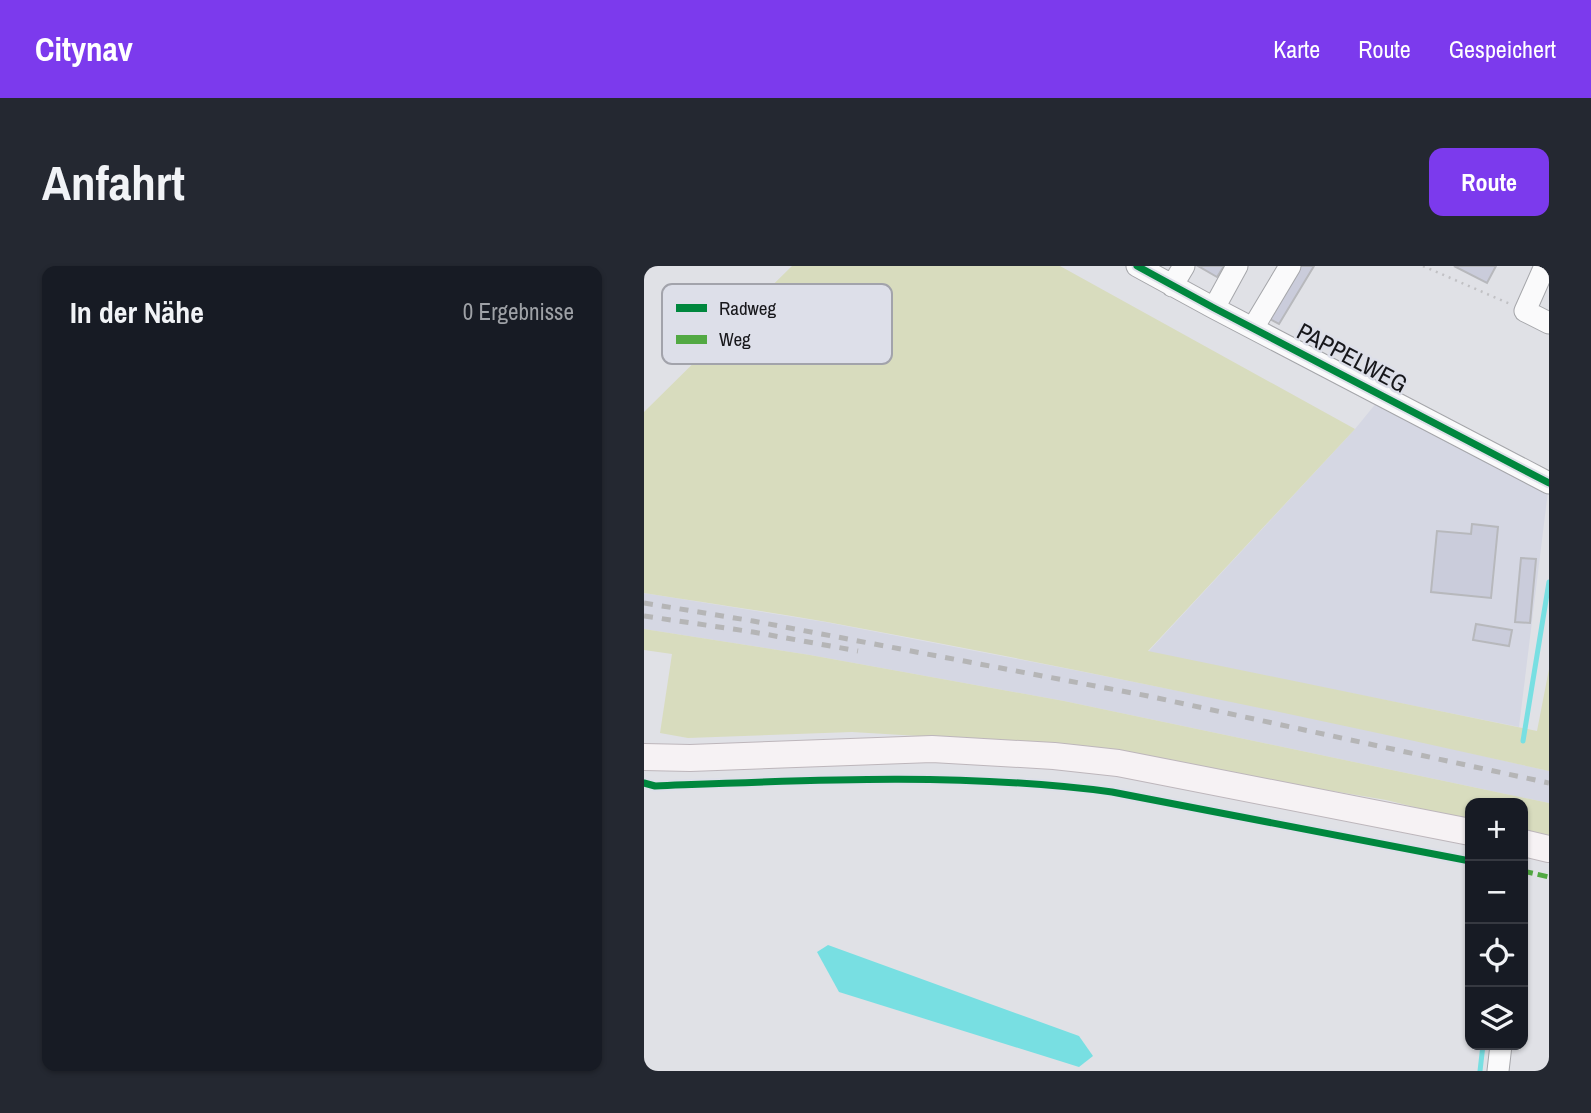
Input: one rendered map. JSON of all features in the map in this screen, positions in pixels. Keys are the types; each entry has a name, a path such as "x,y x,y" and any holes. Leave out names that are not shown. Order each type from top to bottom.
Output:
{"main road":[{"path":"644,757 690,758 932,749 1054,755 1118,764 1465,831"}],"street":[{"name":"PAPPELWEG","path":"1137,266 1549,483"},
{"path":"1172,286 1184,266"},
{"path":"1214,308 1237,266"},
{"path":"1253,328 1290,266"},
{"path":"1545,266 1525,311 1549,323"},
{"path":"1498,1071 1500,1050"}],"path":[{"path":"1423,266 1525,311"}],"shaded area":[{"path":"1382,396 1549,483 1519,727 1148,652 1355,429"},
{"path":"644,593 825,622 1344,724 1549,771 1549,803 1064,701 810,655 644,629"}],"green space":[{"path":"792,266 1060,266 1355,429 1148,651 1537,731 1549,669 1549,771 1008,657 827,622 644,593 644,412 693,364 892,364 892,284 774,284"},
{"path":"644,629 810,655 1064,701 1525,798 1465,798 1465,820 1386,800 1051,744 852,732 688,738 660,733 672,654 644,650"},
{"path":"1528,799 1549,803 1549,840 1528,834"}],"water":[{"path":"828,945 1079,1036 1093,1056 1079,1067 839,992 817,952"}],"building":[{"path":"1198,266 1224,266 1217,277"},
{"path":"1298,266 1314,266 1279,324 1268,318"},
{"path":"1454,266 1496,266 1487,283"},
{"path":"1472,524 1498,527 1491,598 1431,592 1437,531 1471,534"},
{"path":"1521,558 1536,559 1530,623 1515,622"},
{"path":"1476,624 1512,630 1509,646 1473,640"}],"waterway":[{"path":"1523,741 1549,582"},
{"path":"1480,1071 1482,1050"}],"railway":[{"path":"644,603 1148,696 1549,783"},
{"path":"644,616 858,651"}],"marked path":[{"path":"1528,872 1549,877"}],"cycle path":[{"path":"1137,266 1549,483"},
{"path":"644,783 655,786 884,779 1055,786 1112,792 1465,860"}]}
